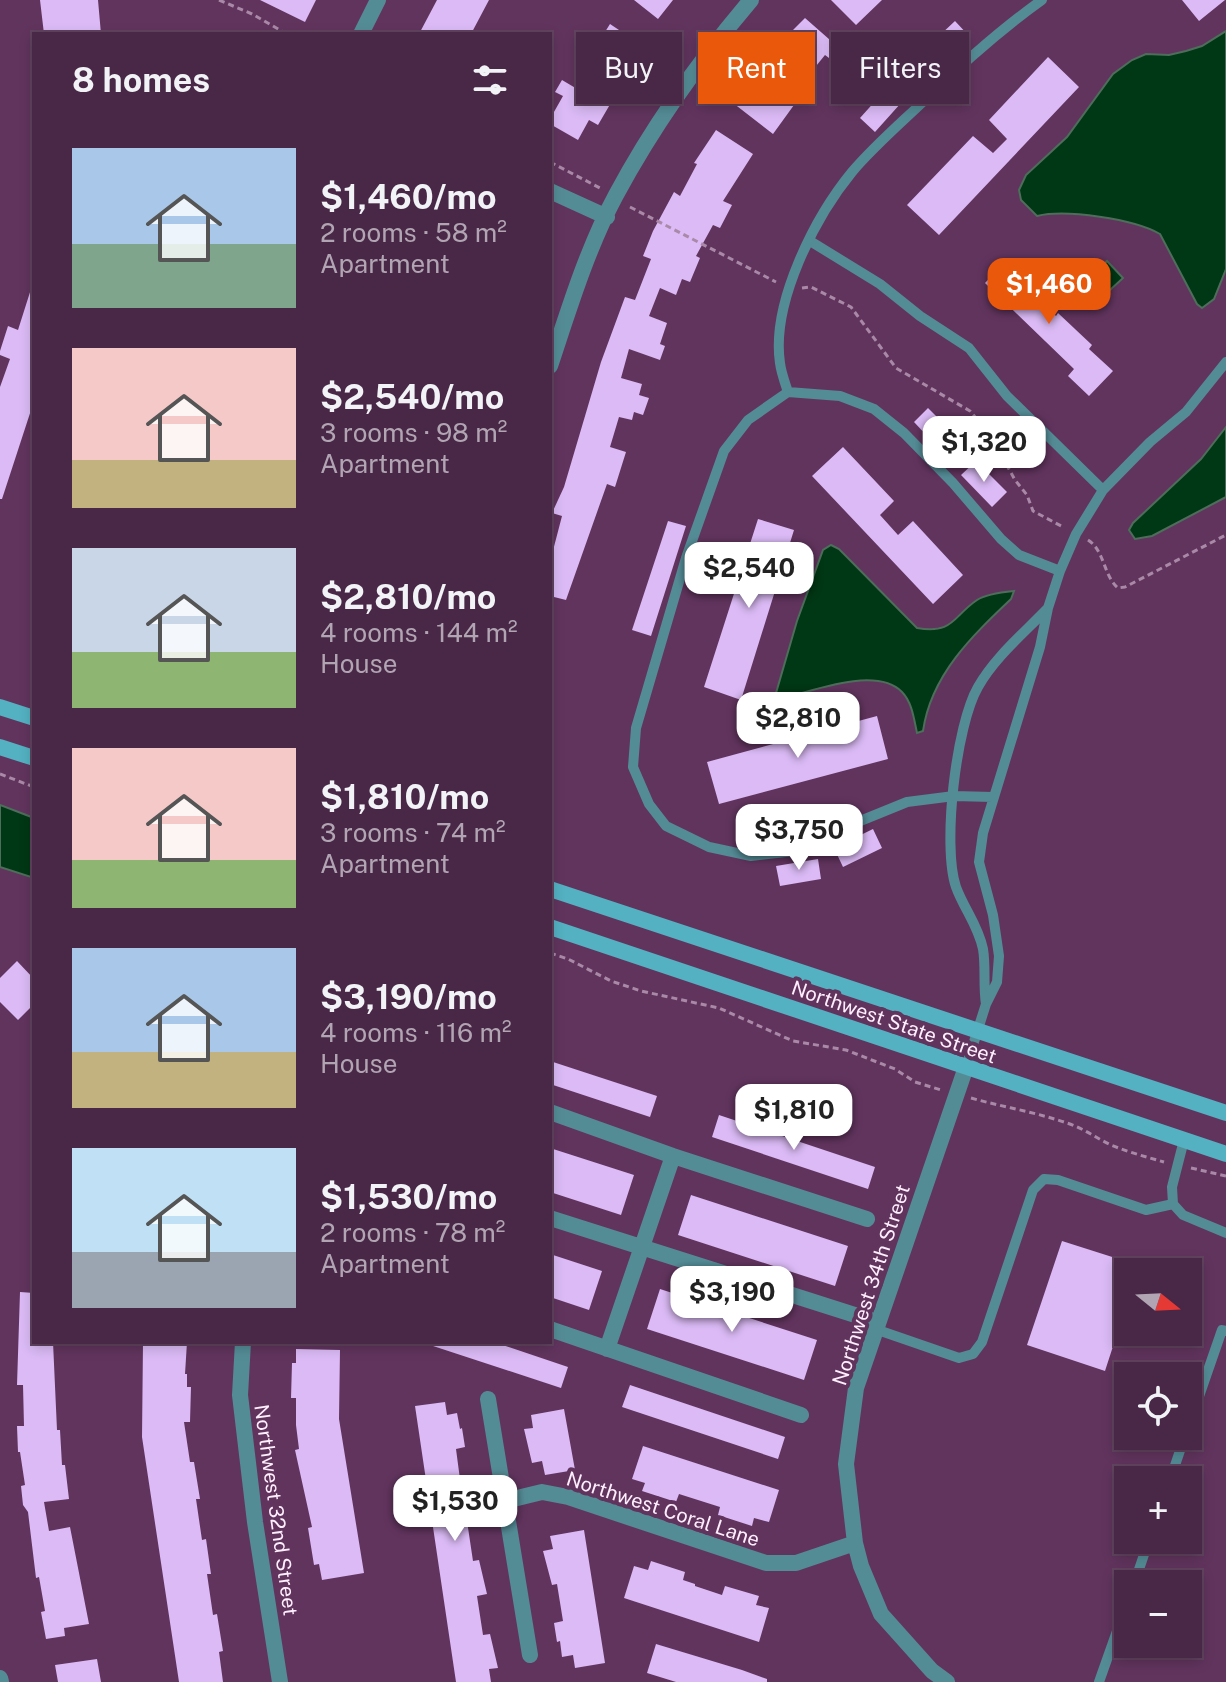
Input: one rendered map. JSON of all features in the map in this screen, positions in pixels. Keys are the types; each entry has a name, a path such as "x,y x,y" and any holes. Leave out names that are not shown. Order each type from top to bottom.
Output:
{"main road":[{"path":"0,707 32,717"},
{"path":"0,747 32,757"},
{"name":"Northwest State Street","path":"552,890 1226,1113"},
{"name":"Northwest State Street","path":"552,928 1226,1154"}],"street":[{"path":"362,32 378,0"},
{"path":"552,360 580,277 615,197 666,112 722,34 751,0"},
{"path":"552,192 607,217"},
{"name":"Northwest 34th Street","path":"947,1682 932,1671 881,1614 855,1543 846,1464 856,1388 966,1067"},
{"path":"552,1113 867,1219"},
{"path":"607,1349 673,1156"},
{"path":"552,1219 876,1326"},
{"path":"552,1330 801,1415"},
{"name":"Northwest 32nd Street","path":"243,1344 240,1395 255,1522 280,1682"},
{"path":"488,1399 530,1655"},
{"name":"Northwest Coral Lane","path":"505,1501 542,1492 568,1497 766,1563 796,1563 855,1543"}],"lane":[{"path":"788,392 779,362 780,325 790,289 825,208 852,172 985,42 1042,0"},
{"path":"810,241 880,284 920,316 969,348 1007,396 1103,490"},
{"path":"966,1067 986,1004 997,982 999,956 993,915 979,862 993,797 1040,647 1060,571 1076,534 1103,490 1150,442 1186,412 1226,362"},
{"path":"993,797 954,796 907,802 843,828 803,850 751,856 709,847 666,826 649,804 633,767 636,728 653,664 724,451 748,420 788,392 840,396 874,409 904,433 1019,555 1060,571"},
{"path":"986,1004 984,952 978,929 956,886 950,848 963,725 977,689 1000,656 1048,608"},
{"path":"1184,1140 1172,1187 1173,1204 1183,1215 1226,1233"},
{"path":"876,1326 959,1358 973,1354 982,1342 1033,1190 1044,1179 1058,1180 1146,1210 1173,1204"},
{"path":"1202,1390 1225,1327"},
{"path":"1099,1682 1114,1640"}],"path":[{"path":"219,0 284,32"},
{"path":"552,163 639,213 790,289 811,287 851,307 896,368 970,411 989,433 1027,495 1033,511 1097,546 1110,578 1118,588 1226,535"},
{"path":"0,774 32,786"},
{"path":"552,954 641,991 689,999 719,1008 793,1041 846,1050 895,1069 915,1082 1005,1109 1039,1114 1094,1133 1108,1143 1226,1176"}],"shaded area":[{"path":"1226,31 1226,269 1214,299 1202,308 1160,234 1134,224 1100,217 1065,214 1037,216 1021,200 1019,190 1026,175 1067,137 1113,74 1146,54 1169,55 1186,51 1202,46"},
{"path":"1107,261 1123,278 1097,302 1081,286"},
{"path":"1226,427 1226,497 1152,536 1135,539 1129,530 1133,523 1201,459"},
{"path":"831,545 839,549 917,628 938,629 946,626 981,598 1014,591 1011,599 968,642 944,674 927,711 923,731 917,733 910,706 902,692 890,684 875,681 839,684 770,702 776,693 797,621 823,550"},
{"path":"0,805 32,817 32,877 0,867"}],"building":[{"path":"40,0 98,0 101,32 44,32"},
{"path":"260,0 316,0 305,22"},
{"path":"437,0 489,0 472,32 420,32"},
{"path":"634,0 673,0 658,19"},
{"path":"831,0 882,0 856,25"},
{"path":"1182,0 1225,0 1199,21"},
{"path":"805,18 831,41 831,56 829,58 825,55 815,67 815,32 791,32"},
{"path":"955,21 965,32 943,32"},
{"path":"610,24 622,32 605,32"},
{"path":"1048,57 1079,87 939,235 907,205 973,136 993,153 1007,139 989,120"},
{"path":"562,80 576,88 576,104 610,104 598,125 589,120 578,140 552,125 552,115 563,96 555,92"},
{"path":"734,104 794,105 773,134"},
{"path":"873,104 900,104 875,132 860,118"},
{"path":"716,130 753,154 723,201 732,205 720,228 713,225 696,256 700,258 690,282 682,279 676,295 660,288 649,316 667,323 660,344 665,346 660,360 629,349 621,378 642,384 639,395 649,398 643,415 634,412 632,420 619,417 610,447 626,452 615,487 607,484 566,600 552,596 552,554 562,516 552,513 564,487 601,362 625,297 635,300 651,259 643,256 653,231 674,192 680,196 697,164 694,163"},
{"path":"1009,258 1038,286 1032,292 1092,345 1089,349 1113,371 1089,396 1068,376 1074,369 985,283"},
{"path":"31,289 32,407 0,499 0,387 10,359 0,355 0,351 8,326 18,330"},
{"path":"928,408 959,439 944,454 914,422"},
{"path":"843,447 894,501 880,515 898,535 913,521 963,575 933,604 812,476"},
{"path":"976,461 1007,492 992,507 961,475"},
{"path":"758,519 794,530 741,700 704,687"},
{"path":"668,521 686,526 651,636 632,630"},
{"path":"877,716 888,759 719,804 707,762"},
{"path":"873,829 882,848 843,867 834,848"},
{"path":"818,859 821,879 780,886 776,866"},
{"path":"17,961 32,977 32,1006 18,1020 0,1002 0,978"},
{"path":"552,1062 657,1096 650,1117 552,1085"},
{"path":"719,1115 875,1167 868,1189 712,1137"},
{"path":"552,1149 634,1175 621,1215 552,1193"},
{"path":"691,1195 848,1246 835,1286 678,1235"},
{"path":"1062,1241 1115,1258 1114,1343 1105,1371 1027,1345"},
{"path":"552,1255 602,1271 589,1310 552,1298"},
{"path":"660,1289 817,1340 804,1380 647,1329"},
{"path":"20,1292 32,1293 32,1344 53,1344 57,1430 60,1430 62,1465 65,1465 69,1499 44,1502 49,1531 70,1527 89,1624 64,1628 65,1636 46,1639 41,1612 45,1611 39,1577 36,1578 28,1512 23,1505 21,1486 25,1485 18,1452 17,1426 24,1426 23,1385 17,1385"},
{"path":"143,1344 187,1344 185,1374 187,1387 191,1387 190,1422 184,1422 200,1499 196,1499 202,1540 206,1539 213,1615 217,1614 223,1651 219,1652 223,1682 179,1682 142,1437"},
{"path":"500,1344 568,1367 561,1388 430,1345"},
{"path":"296,1349 340,1350 339,1419 364,1573 322,1580 319,1564 314,1565 308,1528 312,1527 295,1450 299,1449 296,1398 291,1398 292,1363 296,1363"},
{"path":"630,1385 785,1437 778,1459 622,1407"},
{"path":"445,1402 447,1415 457,1413 462,1428 465,1447 456,1449 461,1487 468,1486 476,1520 467,1521 473,1561 479,1560 487,1594 477,1596 483,1635 490,1634 498,1668 489,1669 491,1682 456,1682 415,1406"},
{"path":"564,1409 575,1470 545,1475 542,1461 532,1463 524,1429 533,1428 531,1415"},
{"path":"643,1446 779,1490 769,1522 754,1518 752,1526 718,1515 720,1507 679,1494 676,1502 642,1491 645,1483 632,1479"},
{"path":"584,1530 605,1663 575,1668 573,1655 562,1657 560,1641 557,1642 554,1623 563,1621 557,1584 552,1585 543,1551 553,1549 550,1536"},
{"path":"651,1561 685,1572 683,1580 722,1595 725,1586 759,1596 756,1605 769,1608 759,1642 624,1598 634,1566 648,1570"},
{"path":"656,1644 742,1670 767,1679 767,1682 676,1682 647,1673"},
{"path":"97,1659 101,1682 58,1682 55,1665"}]}
